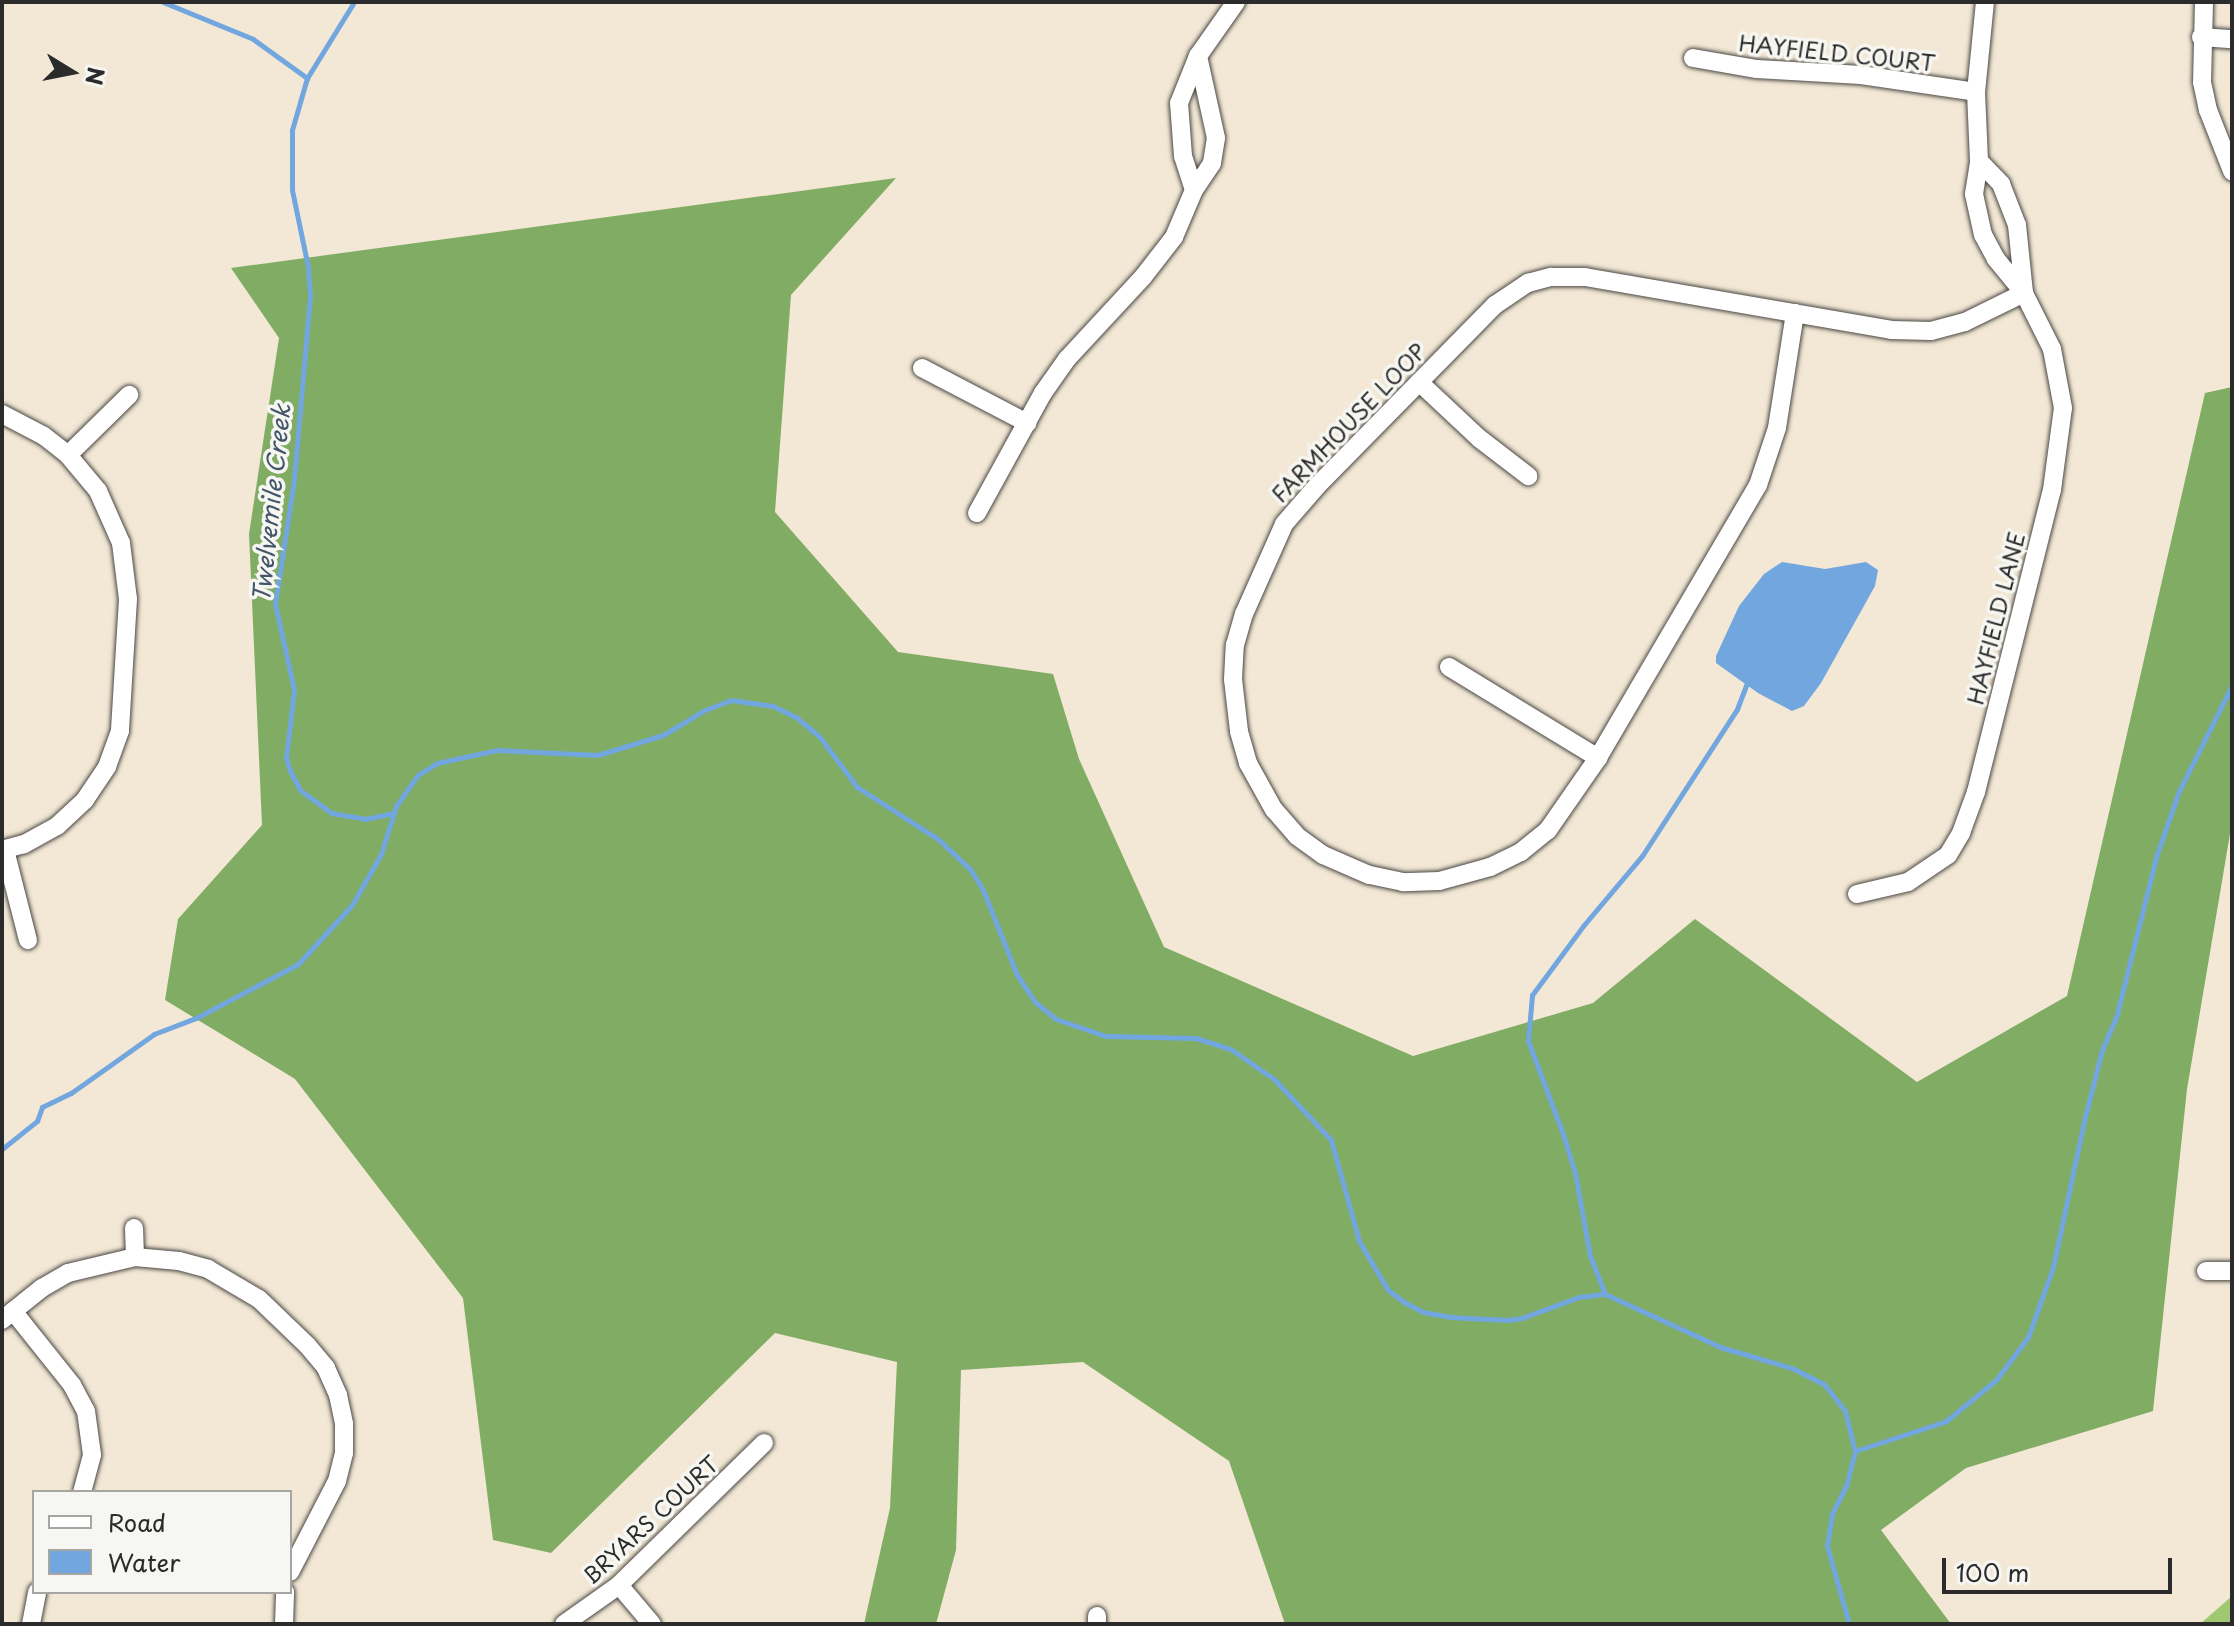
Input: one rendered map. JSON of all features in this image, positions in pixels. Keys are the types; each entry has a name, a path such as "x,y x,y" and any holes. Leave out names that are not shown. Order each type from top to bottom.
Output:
{"street":[{"path":"1194,190 1183,156 1179,103 1198,56 1236,2"},
{"name":"HAYFIELD LANE","path":"1857,894 1908,882 1948,855 1961,833 1976,792 2052,490 2063,408 2052,349 2024,293 1996,259 1983,235 1974,194 1979,161 1976,92 1985,2"},
{"path":"2204,2 2202,82 2208,110 2232,171"},
{"path":"2201,37 2232,39"},
{"path":"977,513 1067,359 1143,277 1174,237 1194,190 1212,163 1216,138 1198,56"},
{"name":"HAYFIELD COURT","path":"1693,58 1757,69 1861,75 1976,92"},
{"name":"HAYFIELD LANE","path":"1979,161 2001,184 2017,225 2024,293"},
{"name":"FARMHOUSE LOOP","path":"1795,313 1777,428 1758,485 1598,758 1556,821 1521,852 1490,867 1439,881 1403,882 1369,875 1323,855 1297,836 1274,810 1248,763 1239,731 1234,692 1235,645 1244,614 1284,524 1317,486 1495,305 1528,283 1551,277 1585,277 1795,313 1891,330 1931,331 1965,322 2024,293"},
{"path":"922,368 1027,423"},
{"path":"1419,382 1480,439 1528,476"},
{"path":"68,455 129,395"},
{"path":"2,414 44,436 87,475 108,508 126,562 126,655 120,731 107,767 85,800 57,826 3,850 28,940"},
{"path":"1449,667 1598,758"},
{"path":"134,1228 135,1257"},
{"path":"83,1490 92,1455 86,1411 72,1385 8,1316 68,1273 135,1257 179,1261 208,1269 259,1299 307,1345 333,1381 344,1424 341,1467 292,1568"},
{"path":"2206,1271 2232,1271"},
{"name":"BRYARS COURT","path":"564,1624 619,1585 764,1443"},
{"path":"619,1585 652,1624"},
{"path":"31,1624 37,1594"},
{"path":"284,1624 285,1594"}],"green space":[{"path":"896,178 791,295 775,512 898,652 1053,674 1079,759 1164,947 1413,1056 1593,1003 1695,919 1917,1082 2067,996 2205,393 2232,387 2232,822 2187,1089 2153,1411 1966,1468 1881,1530 1951,1624 1285,1624 1229,1461 1083,1362 961,1370 956,1550 936,1624 864,1624 890,1508 897,1362 775,1333 551,1553 493,1540 463,1298 295,1079 165,1000 178,919 262,825 249,534 279,338 231,268"},
{"path":"2232,1596 2232,1624 2200,1624"}],"water":[{"path":"1782,562 1825,569 1866,562 1878,570 1875,586 1821,683 1804,706 1792,711 1758,693 1716,663 1716,656 1739,606 1764,574"}],"waterway":[{"path":"163,2 253,39 307,78"},
{"name":"Twelvemile Creek","path":"354,2 307,78 292,130 292,190 308,267 310,296 294,480 275,604 294,690 286,758 300,790 332,813 365,819 394,813"},
{"path":"1605,1294 1590,1256 1575,1173 1528,1041 1532,995 1583,926 1642,856 1737,709 1749,677"},
{"path":"1855,1451 1946,1421 1996,1380 2028,1337 2053,1267 2085,1117 2102,1050 2117,1014 2157,854 2179,791 2232,685"},
{"name":"Twelvemile Creek","path":"2,1149 37,1121 42,1107 71,1093 154,1034 196,1018 298,964 352,905 381,854 396,806 418,775 437,763 497,750 598,755 663,735 705,710 731,700 773,706 796,717 819,736 857,787 938,839 970,869 983,890 1017,975 1035,1002 1056,1019 1106,1036 1196,1038 1232,1050 1274,1079 1331,1140 1359,1241 1388,1290 1404,1302 1423,1312 1450,1317 1508,1320 1522,1318 1579,1297 1605,1294 1720,1347 1792,1368 1824,1384 1845,1411 1855,1451 1847,1484 1832,1514 1827,1546 1849,1624"}]}
